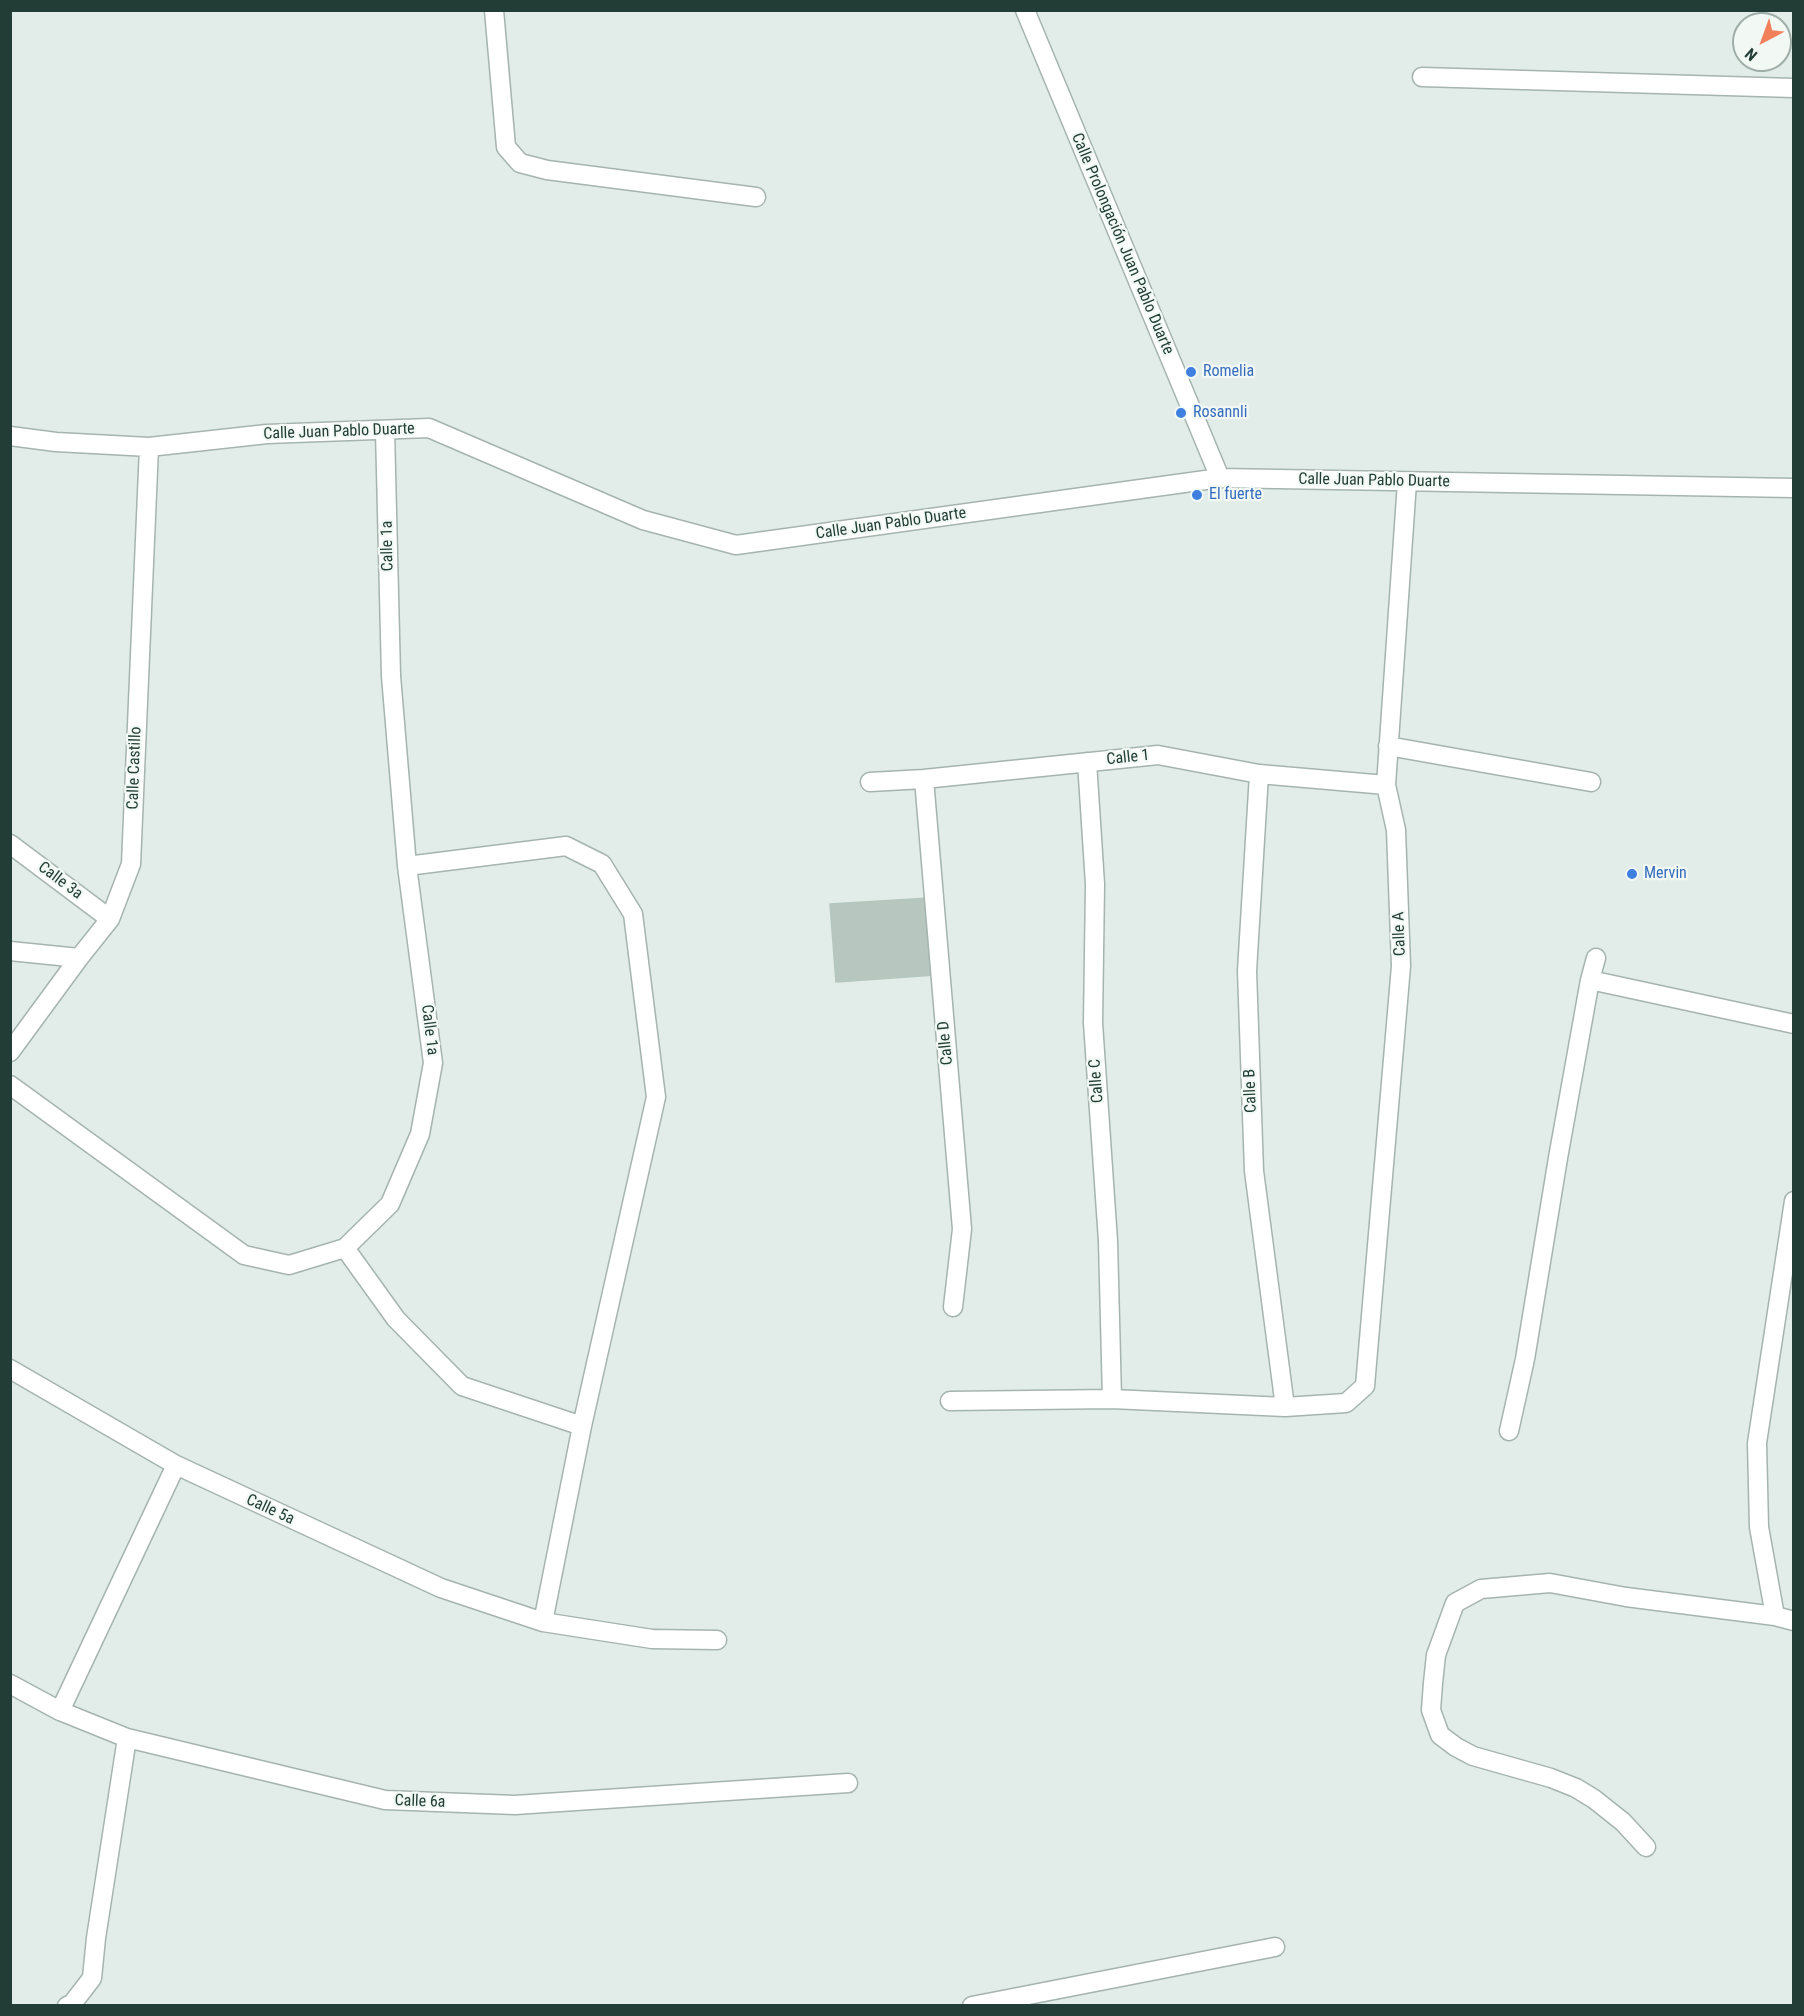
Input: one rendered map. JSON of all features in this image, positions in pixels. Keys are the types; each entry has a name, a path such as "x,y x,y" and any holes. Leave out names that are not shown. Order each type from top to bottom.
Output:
{"street":[{"path":"494,10 506,147 520,163 548,170 756,197"},
{"name":"Calle Prolongación Juan Pablo Duarte","path":"1025,10 1220,478"},
{"path":"1422,77 1794,88"},
{"name":"Calle Juan Pablo Duarte","path":"10,436 56,442 149,447 267,434 429,428 643,520 736,546 1220,478 1794,488"},
{"name":"Calle 1a","path":"10,1085 244,1255 289,1265 345,1248 390,1204 420,1134 433,1063 407,866 391,676 385,430"},
{"name":"Calle Castillo","path":"10,1052 110,919 131,864 149,447"},
{"name":"Calle A","path":"1285,1407 1346,1403 1365,1386 1401,966 1396,830 1386,785 1407,482"},
{"path":"1388,746 1591,782"},
{"name":"Calle 1","path":"870,782 1158,755 1259,774 1386,785"},
{"name":"Calle C","path":"1087,762 1095,884 1093,1023 1108,1241 1112,1399"},
{"name":"Calle B","path":"1259,774 1247,971 1254,1171 1285,1407"},
{"name":"Calle D","path":"924,778 962,1229 953,1306"},
{"name":"Calle 3a","path":"10,844 110,919"},
{"path":"407,866 566,846 602,864 633,914 656,1097 582,1426 543,1622"},
{"path":"10,951 79,958"},
{"path":"1509,1431 1525,1359 1590,980 1596,958"},
{"path":"1590,980 1794,1024"},
{"path":"1775,1616 1760,1527 1757,1443 1794,1201"},
{"path":"345,1248 396,1319 462,1386 582,1426"},
{"name":"Calle 5a","path":"10,1369 176,1465 441,1588 543,1622 652,1639 717,1640"},
{"path":"950,1401 1112,1399 1285,1407"},
{"path":"60,1711 176,1465"},
{"path":"1646,1847 1623,1822 1594,1798 1576,1788 1551,1778 1473,1756 1440,1735 1431,1710 1436,1655 1455,1603 1481,1589 1550,1583 1626,1597 1775,1616 1794,1621"},
{"name":"Calle 6a","path":"10,1684 60,1711 127,1738 385,1800 515,1805 848,1783"},
{"path":"67,2006 72,2004 92,1978 96,1938 127,1738"},
{"path":"972,2006 1275,1947"}],"building":[{"path":"930,898 935,975 836,982 830,904"}],"place":[{"name":"Romelia","path":"1191,372"},
{"name":"Rosannli","path":"1181,413"},
{"name":"El fuerte","path":"1197,495"},
{"name":"Mervin","path":"1632,874"}]}
